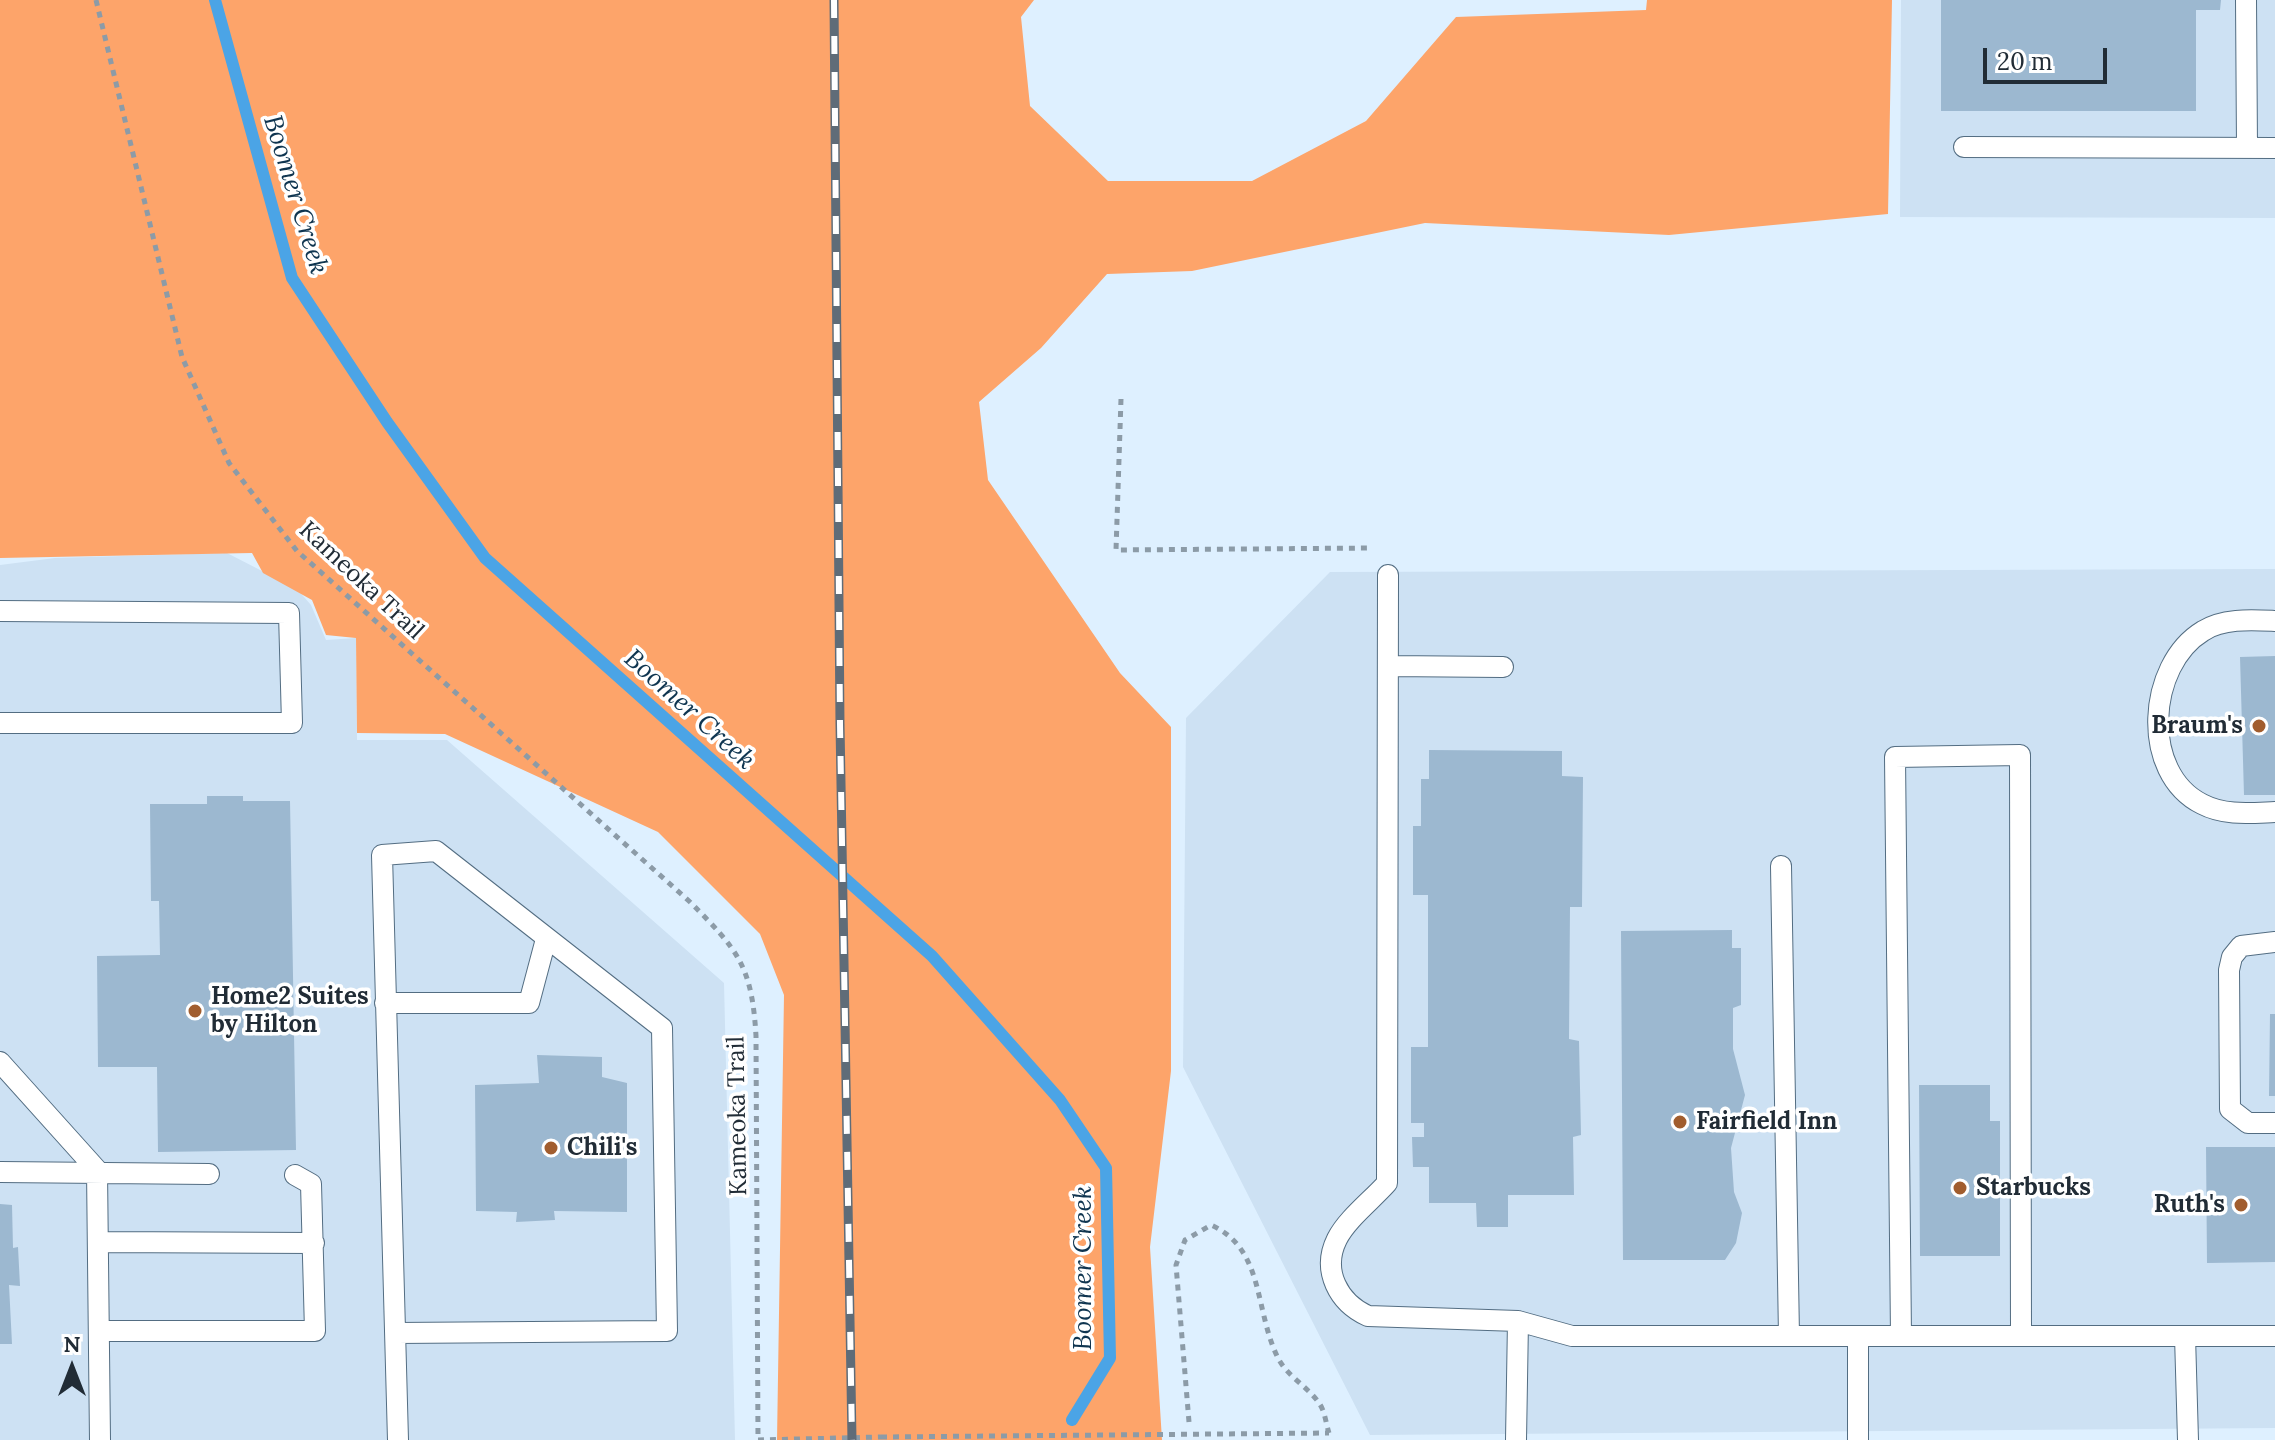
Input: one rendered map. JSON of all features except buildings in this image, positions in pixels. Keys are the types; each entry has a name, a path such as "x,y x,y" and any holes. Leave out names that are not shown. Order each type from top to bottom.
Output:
{"lane":[{"path":"2246,0 2247,147"},
{"path":"1964,147 2275,148"},
{"path":"1388,575 1387,1183 1338,1237 1332,1253 1337,1291 1351,1308 1368,1316 1518,1321 1572,1336 2275,1336"},
{"path":"0,611 289,613 292,723 0,723"},
{"path":"2275,621 2237,620 2204,630 2181,651 2160,699 2163,761 2177,783 2201,804 2229,813 2275,812"},
{"path":"1388,666 1503,667"},
{"path":"1901,1336 1895,757 2020,755 2021,1336"},
{"path":"396,1333 667,1331 662,1028 436,851 382,855 398,1440"},
{"path":"1781,866 1789,1336"},
{"path":"385,1003 529,1003 546,939"},
{"path":"2275,942 2241,946 2232,957 2229,970 2230,1109 2248,1123 2275,1123"},
{"path":"0,1062 97,1170 100,1440"},
{"path":"0,1172 97,1170 209,1174"},
{"path":"99,1331 315,1331 311,1184 295,1175"},
{"path":"98,1242 314,1243"},
{"path":"1516,1440 1518,1321"},
{"path":"1858,1336 1858,1440"},
{"path":"2185,1336 2188,1440"}],"path":[{"name":"Kameoka Trail","path":"96,0 182,357 229,463 297,551 690,902 725,937 744,963 754,999 756,1036 758,1440 1329,1433 1321,1405 1279,1361 1266,1329 1250,1261 1231,1234 1211,1225 1185,1240 1176,1265 1189,1422"},
{"path":"1121,399 1116,550 1376,548 1388,575"}],"shaded area":[{"path":"0,0 1034,0 1021,17 1030,106 1108,181 1252,181 1366,121 1456,17 1646,10 1647,0 1892,0 1888,214 1669,235 1425,223 1192,271 1107,274 1041,348 979,402 988,480 1120,673 1171,727 1171,1071 1150,1247 1162,1440 777,1440 784,995 760,934 658,832 445,734 357,733 356,638 326,635 312,600 263,573 252,553 0,558"},
{"path":"1901,0 2275,0 2275,218 1900,217"},
{"path":"227,553 297,589 311,605 326,640 356,638 357,740 447,740 724,983 735,1440 0,1440 0,565 55,558"},
{"path":"2275,569 2275,1428 1370,1435 1183,1067 1186,718 1330,572"}],"waterway":[{"name":"Boomer Creek","path":"215,0 292,278 387,422 485,558 932,956 1060,1100 1106,1168 1110,1358 1072,1420"}],"railway":[{"path":"834,0 840,724 852,1440"}],"place":[{"name":"Braum's","path":"2259,726"},
{"name":"Home2 Suites by Hilton","path":"195,1011"},
{"name":"Fairfield Inn","path":"1680,1122"},
{"name":"Chili's","path":"551,1148"},
{"name":"Starbucks","path":"1960,1188"},
{"name":"Ruth's","path":"2241,1205"}]}
